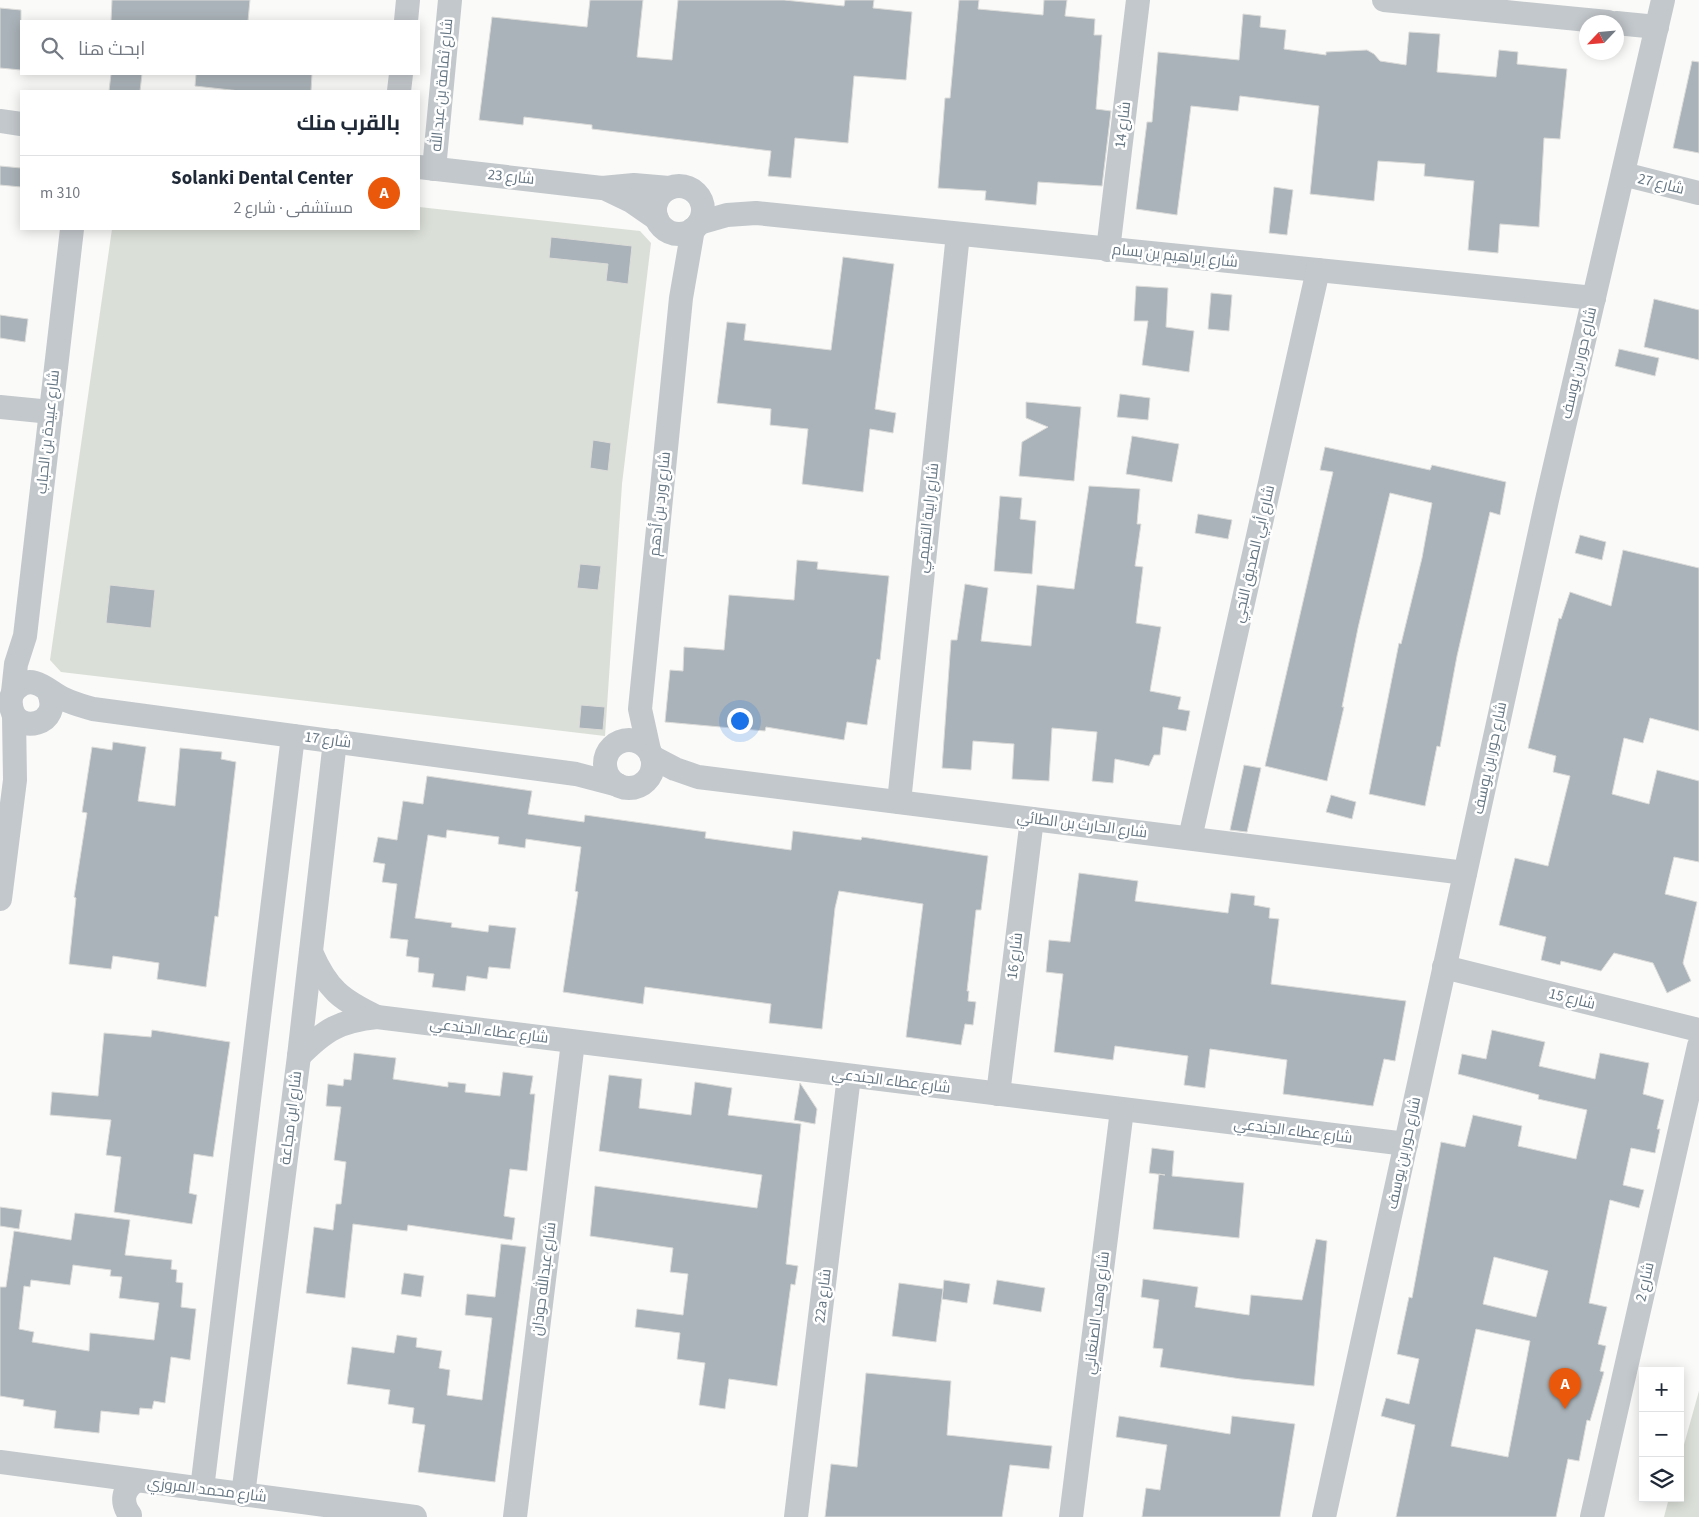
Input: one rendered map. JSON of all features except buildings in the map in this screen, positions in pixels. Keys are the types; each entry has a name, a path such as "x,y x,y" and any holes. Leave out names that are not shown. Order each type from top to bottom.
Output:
{"street":[{"path":"406,20 408,0"},
{"name":"شارع ثمامة بن عبد الله","path":"427,168 450,0"},
{"name":"شارع 14","path":"1108,250 1138,0"},
{"path":"1384,0 1579,19"},
{"name":"شارع حور بن يوسف","path":"1324,1517 1465,873 1594,298 1664,0"},
{"path":"1624,24 1657,27"},
{"path":"399,90 401,75"},
{"path":"0,121 20,124"},
{"name":"شارع 23","path":"427,168 602,188 634,185 669,188"},
{"name":"شارع 27","path":"1623,174 1699,193"},
{"path":"685,186 698,196 703,214 696,226 685,233 676,234 662,225 657,201 661,193 669,188 685,186"},
{"name":"شارع 23","path":"602,188 631,200 662,225"},
{"name":"شارع إبراهيم بن بسام","path":"698,196 756,213"},
{"name":"شارع إبراهيم بن بسام","path":"696,226 727,215 756,213 1594,298"},
{"name":"شارع ورد بن أدهم","path":"662,225 676,260 681,298"},
{"name":"شارع ورد بن أدهم","path":"651,753 640,709 681,298 696,226"},
{"name":"شارع عبيدة بن الحباب","path":"13,692 16,664 25,636 72,230"},
{"name":"شارع رابية التميمي","path":"899,802 958,234"},
{"name":"شارع أبي الصديق النجي","path":"1190,838 1318,270"},
{"path":"0,407 51,412"},
{"name":"شارع عبيدة بن الحباب","path":"25,636 30,662 45,688"},
{"path":"0,899 15,780 14,716 10,704 13,692 29,682 45,688 52,703 51,709 42,721 15,780"},
{"name":"شارع 17","path":"45,688 77,705 93,709 562,772 618,785"},
{"name":"شارع 17","path":"42,721 68,712 93,709"},
{"name":"شارع ورد بن أدهم","path":"616,747 640,709"},
{"path":"14,716 26,724 42,721"},
{"path":"202,1489 293,736"},
{"name":"شارع ابن مجاعة","path":"243,1495 299,1056 334,741"},
{"path":"637,741 651,753 652,771 644,783 631,788 618,785 612,780 606,768 616,747 637,741"},
{"name":"شارع 17","path":"562,772 586,765 616,747"},
{"name":"شارع الحارث بن الطائي","path":"651,753 675,769 698,777 1465,873"},
{"name":"شارع الحارث بن الطائي","path":"644,783 698,777"},
{"name":"شارع 16","path":"998,1094 1032,819"},
{"name":"شارع عطاء الجندعي","path":"311,952 320,973 333,990 349,1004 377,1017"},
{"name":"شارع 15","path":"1444,967 1699,1030"},
{"name":"شارع عطاء الجندعي","path":"299,1056 319,1036 337,1025 357,1019 377,1017 1406,1144"},
{"name":"شارع عبدالله حوذان","path":"516,1517 573,1042"},
{"name":"شارع 2","path":"1592,1517 1699,1046"},
{"name":"22a شارع","path":"796,1517 849,1076"},
{"name":"شارع وهب الصنعاني","path":"1071,1517 1122,1110"},
{"name":"شارع محمد المروزي","path":"0,1462 415,1517"},
{"path":"130,1515 124,1503 124,1496 130,1484 136,1481"}],"shaded area":[{"path":"420,207 640,231 651,243 622,484 605,736 61,672 50,660 112,230 420,230"},
{"path":"1699,1391 1699,1517 1664,1517 1668,1502 1684,1502 1684,1445"}],"place":[{"name":"Solanki Dental Center","path":"1565,1409"}]}
